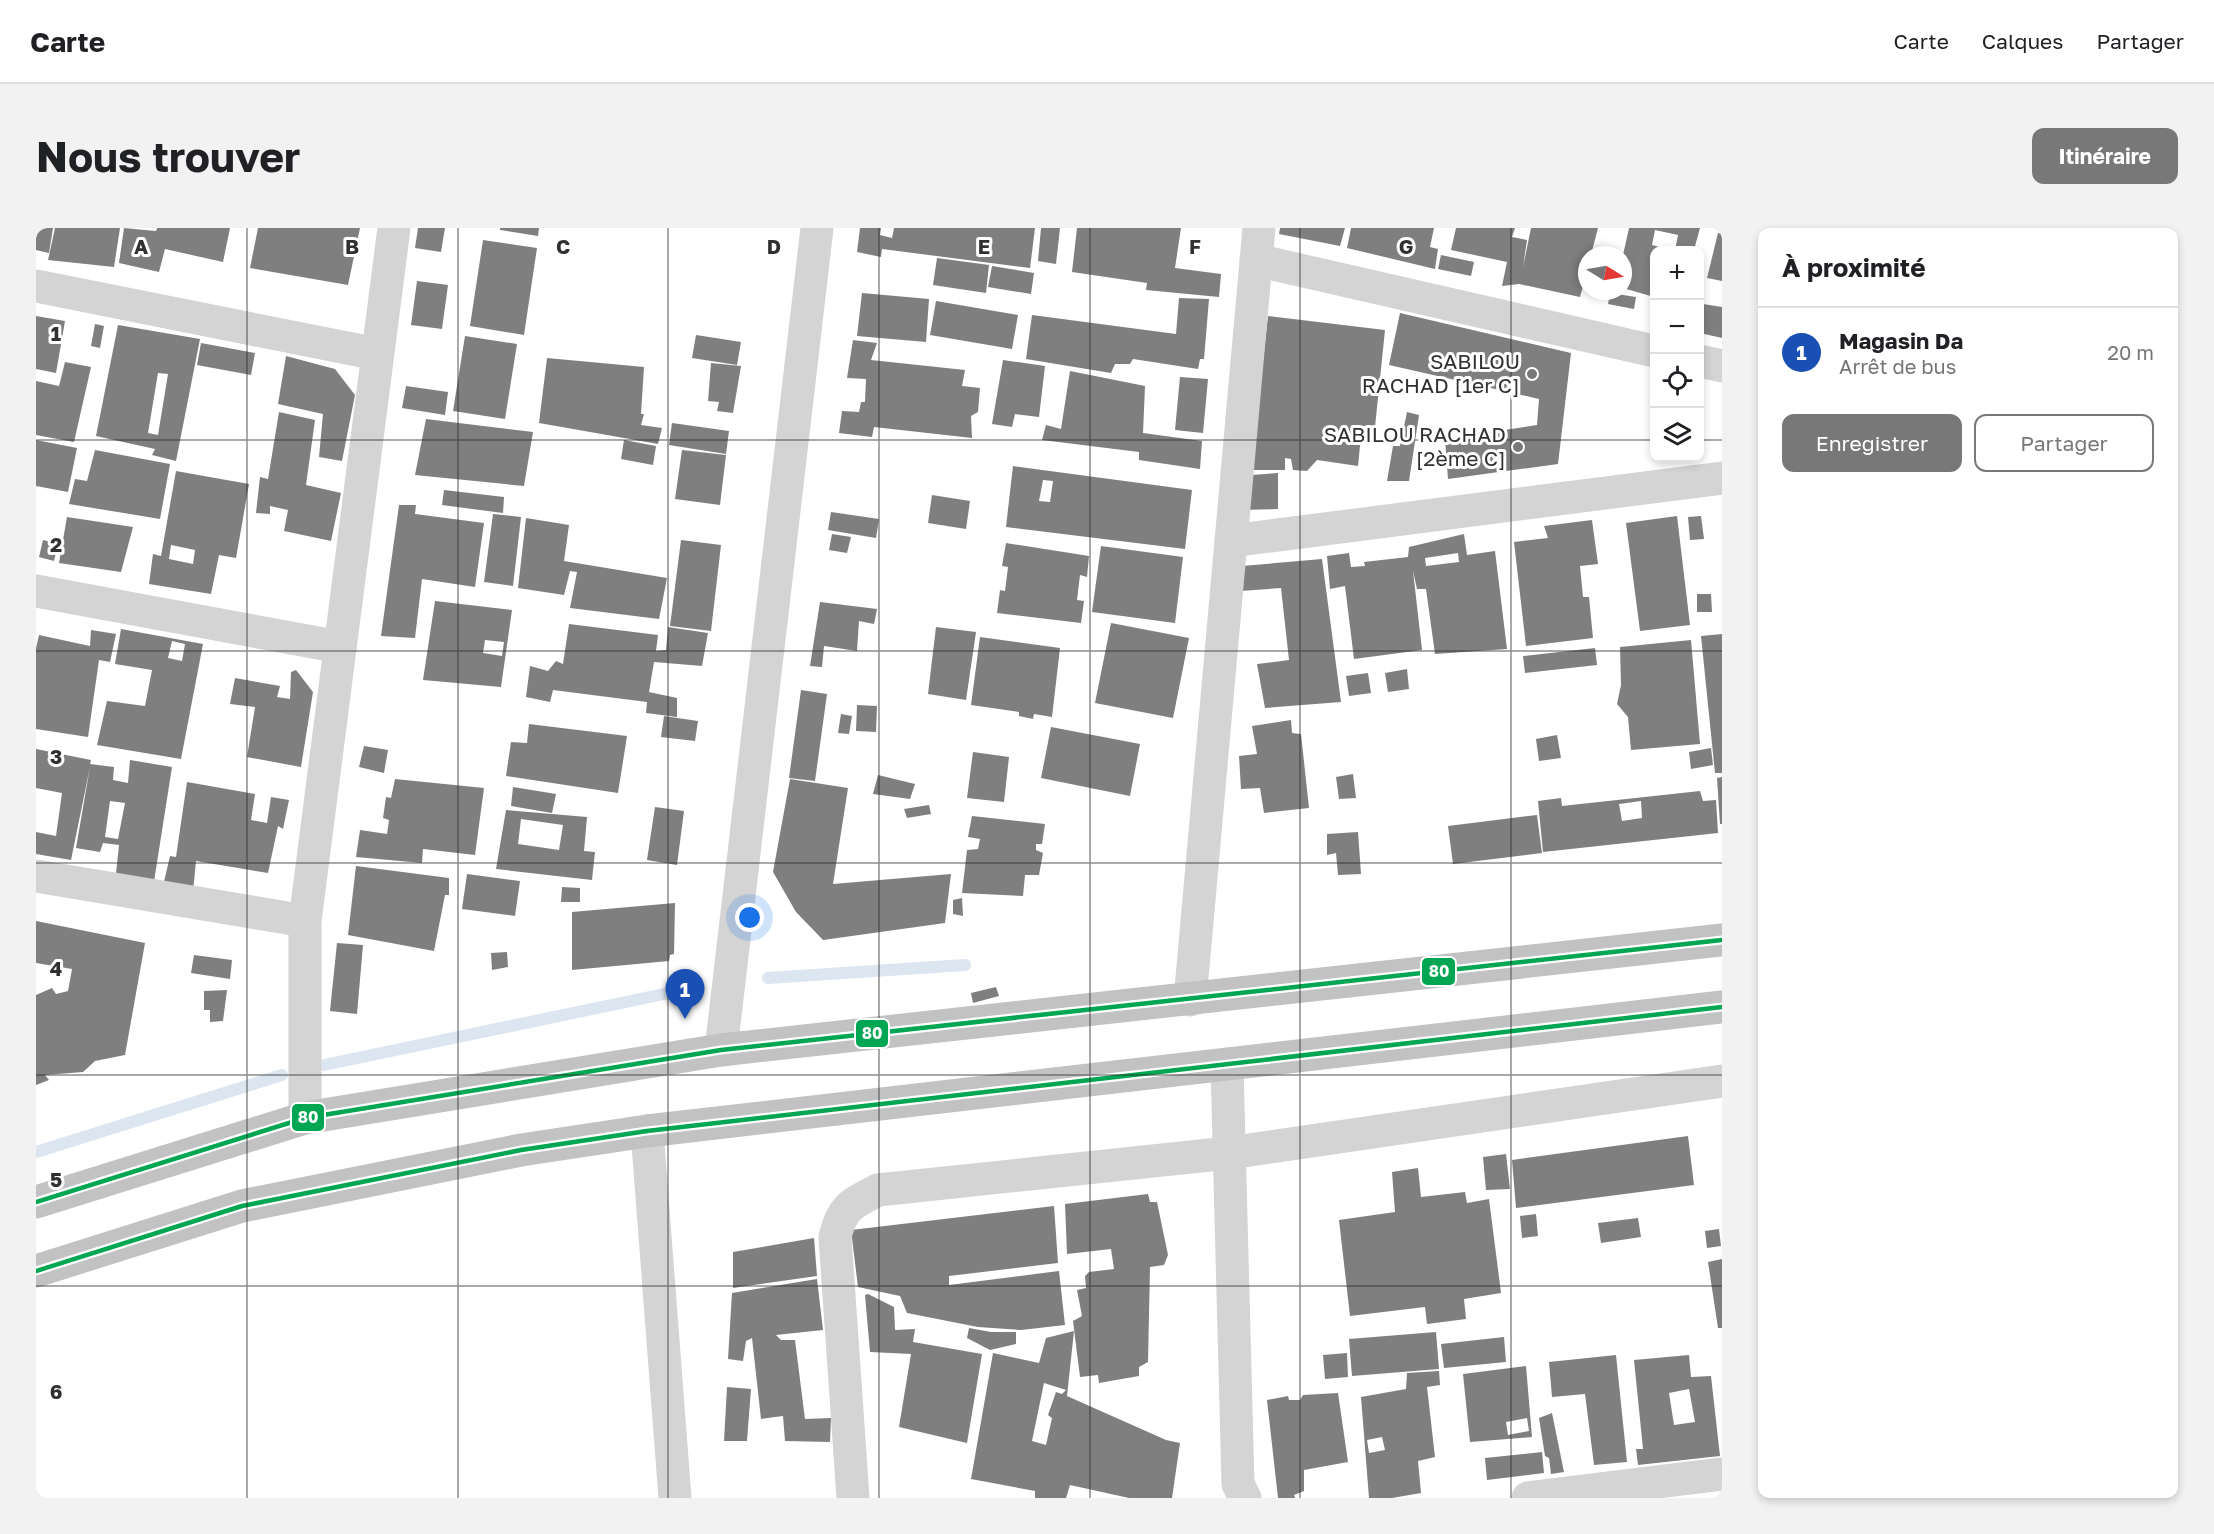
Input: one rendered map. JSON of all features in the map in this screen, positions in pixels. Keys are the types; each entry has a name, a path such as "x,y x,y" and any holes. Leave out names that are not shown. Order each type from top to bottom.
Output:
{"highway":[{"path":"36,1202 305,1118 721,1050 1722,940"},
{"path":"36,1271 242,1206 521,1150 647,1131 1722,1007"}],"street":[{"path":"305,1118 305,921 393,228"},
{"path":"721,1050 817,228"},
{"path":"1190,1000 1258,228"},
{"path":"1256,261 1650,350"},
{"path":"36,286 377,354"},
{"path":"1704,362 1722,366"},
{"path":"1231,541 1722,478"},
{"path":"36,591 340,647"},
{"path":"36,876 305,921"},
{"path":"1227,1065 1238,1484 1245,1498"},
{"path":"853,1498 835,1237 840,1216 852,1203 878,1190 1229,1153 1722,1082"},
{"path":"647,1131 675,1498"},
{"path":"1528,1498 1722,1474"}],"building":[{"path":"36,228 53,228 49,253 36,250"},
{"path":"55,228 120,228 114,267 48,260"},
{"path":"124,228 156,231 157,228 230,228 223,262 165,249 159,272 119,263"},
{"path":"258,228 360,228 348,285 250,268"},
{"path":"418,228 445,228 441,252 415,248"},
{"path":"500,228 539,228 538,236 500,230"},
{"path":"860,228 881,228 880,235 892,238 894,228 1035,228 1030,268 882,249 881,257 857,252"},
{"path":"1041,228 1060,228 1056,264 1038,261"},
{"path":"1077,228 1181,228 1175,268 1221,274 1219,297 1146,290 1147,283 1072,272"},
{"path":"1280,228 1345,228 1340,246 1279,234"},
{"path":"1351,228 1434,228 1430,247 1438,249 1435,269 1347,248"},
{"path":"1456,228 1515,228 1512,237 1527,240 1523,267 1531,228 1598,228 1593,246 1578,246 1578,297 1519,284 1502,286 1507,262 1451,250"},
{"path":"1629,228 1700,228 1695,246 1676,246 1678,235 1655,230 1652,245 1656,246 1650,246 1650,296 1632,291 1632,246 1625,246"},
{"path":"1718,233 1722,234 1722,281 1707,278"},
{"path":"483,240 537,248 524,335 470,326"},
{"path":"1441,255 1474,262 1471,276 1438,269"},
{"path":"937,258 989,265 986,293 933,285"},
{"path":"992,266 1034,273 1031,294 988,287"},
{"path":"417,281 448,285 442,329 411,325"},
{"path":"862,293 929,299 926,342 857,336"},
{"path":"1632,296 1636,297 1634,309 1608,304 1609,300 1632,300"},
{"path":"1179,298 1209,299 1204,359 1200,359 1198,369 1133,359 1130,364 1115,364 1111,373 1026,359 1032,315 1176,334"},
{"path":"936,301 1018,315 1012,349 930,335"},
{"path":"1704,304 1722,307 1722,338 1704,334"},
{"path":"1400,313 1571,353 1558,464 1448,479 1445,439 1537,425 1539,399 1389,365"},
{"path":"36,316 65,321 56,373 36,369"},
{"path":"1268,316 1385,330 1375,427 1362,426 1358,466 1317,460 1307,471 1293,470 1291,459 1285,458 1285,470 1251,470"},
{"path":"95,324 104,326 100,348 91,346"},
{"path":"118,325 200,339 176,461 152,455 155,449 96,436","holes":["158,373 168,374 158,435 148,433"]},
{"path":"696,335 741,342 737,365 692,358"},
{"path":"465,336 517,344 505,419 453,411"},
{"path":"853,340 877,343 871,360 965,370 962,386 980,388 978,412 971,416 972,438 874,427 872,437 839,433 842,411 859,412 861,402 865,402 866,379 847,378"},
{"path":"201,343 255,353 251,375 197,365"},
{"path":"286,356 335,369 355,395 342,461 319,457 323,414 278,404"},
{"path":"547,358 644,367 641,414 644,414 641,425 662,428 658,444 539,423"},
{"path":"1003,360 1045,366 1039,417 1015,414 1012,427 992,424"},
{"path":"65,362 91,367 74,442 36,435 36,381 59,386"},
{"path":"711,363 741,366 733,413 717,411 719,402 708,401"},
{"path":"1070,371 1145,386 1143,433 1202,441 1200,469 1139,460 1139,452 1042,440 1046,425 1061,429"},
{"path":"1180,377 1208,379 1203,433 1175,430"},
{"path":"406,386 448,392 445,415 402,408"},
{"path":"279,412 315,420 306,485 341,493 331,541 284,531 288,510 270,506 270,514 256,513 260,477 268,479"},
{"path":"1407,412 1419,415 1409,481 1387,481 1393,446 1400,446"},
{"path":"426,419 533,432 524,486 415,475"},
{"path":"672,423 729,431 726,454 669,445"},
{"path":"36,440 77,448 68,492 36,486"},
{"path":"624,440 656,446 653,465 621,459"},
{"path":"95,450 170,464 160,519 69,504 75,479 87,481"},
{"path":"682,450 726,455 720,505 675,499"},
{"path":"1013,466 1192,490 1185,549 1006,527","holes":["1043,480 1053,481 1050,502 1039,501"]},
{"path":"176,471 249,484 236,558 219,555 211,594 149,584 153,554 161,556","holes":["171,545 195,550 193,564 169,559"]},
{"path":"1278,473 1278,509 1237,510 1238,476"},
{"path":"444,490 504,497 503,513 442,505"},
{"path":"932,495 970,501 966,529 928,523"},
{"path":"399,505 416,505 415,514 484,523 475,587 422,579 415,638 381,636"},
{"path":"831,512 879,519 876,538 828,530"},
{"path":"493,514 521,517 513,586 484,582"},
{"path":"1677,516 1690,625 1640,631 1626,523"},
{"path":"1701,516 1704,539 1690,540 1688,517"},
{"path":"67,517 133,527 121,572 59,563"},
{"path":"526,518 569,525 564,561 667,578 659,619 570,608 577,572 570,571 564,595 518,588"},
{"path":"1592,520 1598,564 1580,566 1583,597 1589,597 1593,638 1526,646 1514,542 1548,538 1544,526"},
{"path":"832,534 851,537 847,553 829,550"},
{"path":"1464,534 1467,555 1495,551 1507,649 1435,654 1426,589 1417,589 1413,571 1422,650 1354,659 1345,586 1330,589 1327,556 1349,553 1351,567 1365,566 1364,562 1408,557 1409,547","holes":["1458,553 1459,562 1426,566 1425,558"]},
{"path":"43,540 58,544 54,561 39,557"},
{"path":"681,540 721,545 711,631 670,626"},
{"path":"1006,543 1089,556 1087,577 1080,575 1077,600 1084,601 1081,623 997,613 1000,590 1005,591 1008,567 1002,566"},
{"path":"1101,546 1183,557 1175,623 1092,612"},
{"path":"1322,559 1341,702 1265,708 1257,664 1289,660 1281,588 1241,591 1242,566"},
{"path":"1697,594 1711,594 1712,612 1697,612"},
{"path":"435,601 512,610 501,687 423,680","holes":["485,640 504,642 502,656 483,653"]},
{"path":"820,602 877,609 874,624 859,621 857,651 824,646 822,667 810,666"},
{"path":"1111,623 1189,638 1173,718 1095,703"},
{"path":"569,624 658,635 656,651 666,650 668,627 708,633 702,666 654,662 649,692 677,698 677,717 646,713 647,702 553,690 550,702 526,697 530,666 548,671 556,661 563,664"},
{"path":"936,627 976,632 966,700 928,694"},
{"path":"121,629 203,644 181,759 97,745 107,701 145,706 152,670 115,664","holes":["172,641 185,644 182,661 168,658"]},
{"path":"91,630 116,634 110,662 99,660 88,737 36,729 36,648 39,635 90,646"},
{"path":"1722,634 1722,773 1715,773 1701,636"},
{"path":"980,637 1060,648 1052,717 1034,714 1033,719 1019,716 1019,712 971,705"},
{"path":"1691,640 1700,744 1631,750 1628,717 1617,704 1621,685 1620,647"},
{"path":"1595,648 1597,665 1525,673 1523,656"},
{"path":"1407,669 1409,689 1388,692 1385,673"},
{"path":"296,670 313,692 301,767 247,757 255,707 230,704 235,678 280,686 277,697 290,699 291,672"},
{"path":"1368,673 1371,693 1349,696 1346,676"},
{"path":"801,690 827,694 815,781 789,778"},
{"path":"857,705 877,706 876,732 856,731"},
{"path":"841,714 852,716 849,734 838,733"},
{"path":"664,716 698,721 695,741 661,737"},
{"path":"1291,720 1292,733 1301,734 1309,808 1264,813 1260,788 1241,789 1239,756 1257,754 1252,726"},
{"path":"529,724 627,736 618,793 506,776 511,742 527,743"},
{"path":"1051,727 1140,744 1130,796 1041,778"},
{"path":"1557,735 1561,758 1539,761 1536,739"},
{"path":"364,746 388,750 384,773 359,767"},
{"path":"1711,748 1713,765 1691,769 1689,752"},
{"path":"36,749 91,760 90,764 114,767 113,780 128,783 130,760 172,767 153,888 115,883 119,845 103,843 100,852 76,848 90,767 71,860 36,854 36,832 56,836 62,793 36,788","holes":["110,801 125,803 118,839 105,837"]},
{"path":"973,752 1009,757 1004,802 967,798"},
{"path":"1353,774 1356,798 1339,799 1336,777"},
{"path":"878,775 915,784 910,799 873,794"},
{"path":"1722,777 1722,824 1720,824 1717,778"},
{"path":"395,779 484,788 475,855 423,849 422,863 356,857 360,830 387,834 389,820 383,818 386,797 391,798"},
{"path":"790,779 848,788 833,884 951,874 945,923 823,940 796,912 773,872"},
{"path":"187,782 255,794 251,820 267,823 271,797 289,800 283,829 278,826 268,873 196,861 193,892 163,886 170,856 176,857"},
{"path":"513,787 556,794 552,813 511,806"},
{"path":"1700,791 1703,801 1716,800 1718,833 1543,852 1538,801 1561,798 1562,806","holes":["1641,801 1642,818 1622,821 1619,804"]},
{"path":"929,805 931,814 907,818 904,809"},
{"path":"655,807 684,811 677,865 647,860"},
{"path":"506,810 587,817 584,851 595,852 592,880 496,869","holes":["521,819 563,825 559,850 518,844"]},
{"path":"1537,815 1542,853 1453,864 1448,826"},
{"path":"972,816 1045,824 1042,844 1036,844 1036,850 1043,853 1039,875 1025,875 1023,896 962,893 967,850 978,849 980,839 968,837"},
{"path":"1358,832 1361,874 1338,875 1336,853 1327,855 1327,834"},
{"path":"356,866 449,878 449,895 445,895 434,951 348,935"},
{"path":"467,874 520,881 515,916 462,909"},
{"path":"562,887 580,888 580,902 561,902"},
{"path":"962,898 963,916 953,914 953,900"},
{"path":"675,903 674,954 670,955 669,961 572,970 572,912"},
{"path":"36,921 145,943 125,1055 95,1061 83,1072 45,1075 49,1080 36,1085 36,995 52,988 56,994 68,991 72,969 36,963"},
{"path":"337,943 363,945 357,1014 330,1011"},
{"path":"507,952 508,967 492,970 491,953"},
{"path":"194,955 232,960 230,979 191,973"},
{"path":"996,987 999,996 973,1003 971,993"},
{"path":"227,990 223,1021 210,1022 210,1010 204,1010 204,991"},
{"path":"1688,1136 1694,1185 1516,1208 1512,1160"},
{"path":"1506,1154 1510,1189 1486,1190 1483,1157"},
{"path":"1418,1168 1421,1197 1465,1192 1467,1203 1489,1199 1501,1293 1464,1299 1466,1319 1427,1324 1425,1307 1350,1316 1339,1220 1395,1212 1392,1172"},
{"path":"1148,1194 1150,1202 1157,1202 1168,1255 1164,1265 1150,1267 1148,1362 1139,1367 1139,1376 1099,1383 1098,1375 1080,1377 1073,1321 1082,1316 1077,1290 1086,1288 1085,1276 1089,1272 1114,1269 1111,1249 1067,1254 1065,1204"},
{"path":"1054,1206 1058,1263 949,1276 949,1285 1059,1271 1065,1325 1021,1330 978,1327 907,1313 900,1296 858,1287 851,1230"},
{"path":"1536,1214 1538,1236 1522,1238 1520,1216"},
{"path":"1638,1218 1641,1237 1601,1243 1598,1223"},
{"path":"1719,1229 1721,1246 1707,1248 1705,1231"},
{"path":"814,1238 817,1276 733,1288 733,1252"},
{"path":"1722,1259 1722,1328 1718,1328 1708,1262"},
{"path":"817,1279 823,1330 776,1335 781,1340 795,1340 805,1419 831,1418 830,1442 785,1441 783,1416 761,1419 752,1338 746,1341 743,1361 728,1359 732,1293"},
{"path":"868,1294 894,1307 895,1330 915,1329 913,1342 982,1354 967,1443 899,1427 911,1354 870,1352 865,1295"},
{"path":"969,1328 991,1332 1016,1332 1016,1344 990,1350 967,1338"},
{"path":"1074,1331 1067,1396 1166,1440 1180,1443 1172,1498 1129,1498 1070,1485 1066,1498 1035,1498 1035,1491 971,1479 993,1353 1039,1363 1046,1338","holes":["1044,1383 1066,1390 1062,1394 1056,1392 1048,1415 1052,1418 1046,1445 1032,1441"]},
{"path":"1436,1332 1439,1369 1352,1376 1349,1339"},
{"path":"1504,1337 1506,1362 1444,1368 1441,1344"},
{"path":"1347,1353 1348,1377 1325,1379 1323,1355"},
{"path":"1616,1355 1627,1462 1594,1465 1585,1394 1552,1397 1549,1362"},
{"path":"1689,1355 1691,1377 1711,1376 1720,1456 1638,1465 1636,1449 1643,1449 1634,1360","holes":["1689,1389 1695,1422 1674,1425 1669,1393"]},
{"path":"1526,1366 1532,1437 1470,1442 1463,1374","holes":["1527,1418 1529,1431 1508,1435 1506,1422"]},
{"path":"1439,1371 1440,1385 1427,1387 1435,1457 1418,1461 1421,1493 1392,1498 1369,1498 1361,1397 1406,1389 1407,1373","holes":["1382,1437 1385,1450 1369,1453 1367,1440"]},
{"path":"727,1387 751,1389 747,1441 724,1441"},
{"path":"1338,1393 1348,1462 1304,1470 1304,1491 1294,1495 1295,1498 1278,1498 1267,1400 1288,1396 1289,1400 1300,1400 1303,1395"},
{"path":"1552,1413 1564,1472 1551,1474 1549,1458 1545,1456 1539,1418"},
{"path":"1542,1452 1544,1473 1487,1480 1485,1458"}],"waterway":[{"path":"768,978 965,965"},
{"path":"324,1065 688,989"},
{"path":"36,1152 282,1075"}],"transit line":[{"name":"80","path":"36,1202 305,1118 721,1050 1722,940"},
{"name":"80","path":"36,1271 242,1206 521,1150 647,1131 1722,1007"}],"place":[{"name":"SABILOU RACHAD [1er C]","path":"1532,374"},
{"name":"SABILOU RACHAD [2ème C]","path":"1518,447"},
{"name":"Magasin Da","path":"685,1019"}]}
